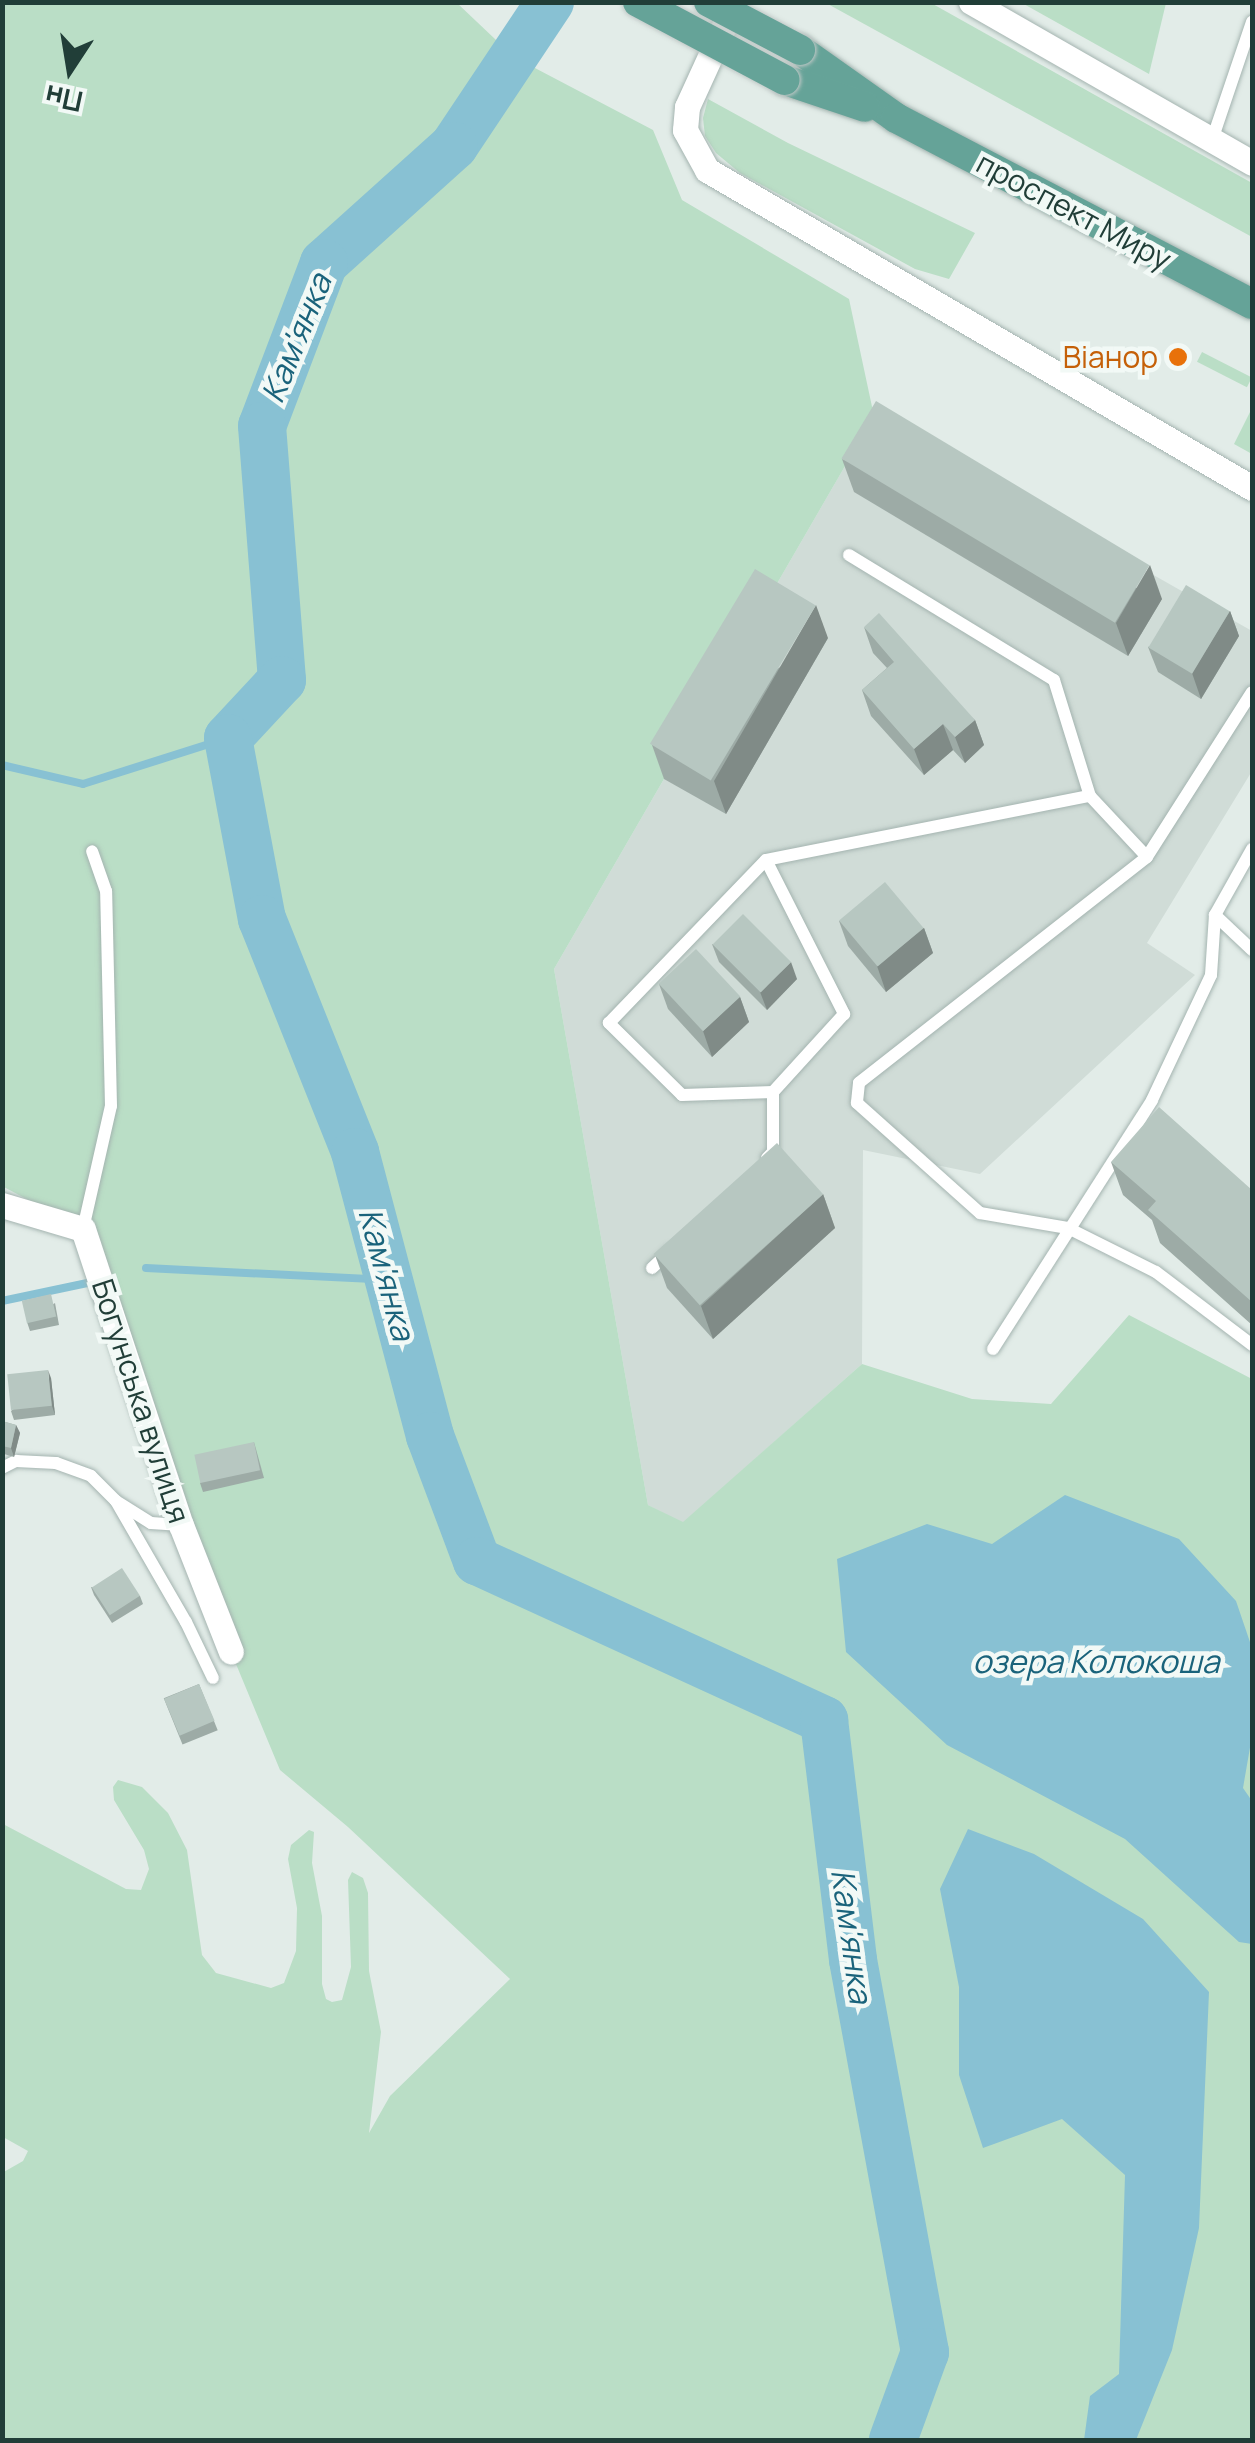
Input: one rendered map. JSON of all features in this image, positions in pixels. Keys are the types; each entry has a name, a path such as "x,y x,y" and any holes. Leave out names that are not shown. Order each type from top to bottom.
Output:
{"main road":[{"name":"проспект Миру","path":"638,2 785,80 896,118"},
{"name":"проспект Миру","path":"709,2 800,50 896,118 1252,304"}],"street":[{"path":"737,2 686,108 685,130 707,170 1252,488"},
{"path":"971,2 1252,164"},
{"path":"2,1205 83,1229"},
{"name":"Богунська вулиця","path":"83,1229 181,1525 231,1652"}],"lane":[{"path":"1212,140 1252,22"},
{"path":"849,555 1054,680 1090,796 1146,857"},
{"path":"1252,692 1146,857 859,1083 857,1103 980,1212 1068,1228 1156,1272 1252,1344"},
{"path":"772,1092 682,1095 609,1022 766,860 1090,796"},
{"path":"993,1349 1152,1100 1211,975 1215,915 1252,849"},
{"path":"83,1229 111,1106 106,891 92,851"},
{"path":"760,1165 773,1152 772,1092 844,1014 766,860"},
{"path":"1215,915 1252,950"},
{"path":"652,1268 679,1242"},
{"path":"2,1468 16,1462 56,1463 91,1476 116,1500 151,1523 181,1525"},
{"path":"116,1500 186,1622 212,1678"}],"shaded area":[{"path":"874,416 1252,631 1252,771 1147,943 1195,975 980,1174 863,1150 862,1364 683,1523 648,1505 554,969"}],"green space":[{"path":"3,3 457,3 514,57 653,130 682,200 849,299 874,416 554,969 648,1505 683,1522 862,1364 972,1399 1051,1404 1129,1315 1252,1379 1252,2440 3,2440 2,2173 23,2161 28,2151 3,2137 3,1824 126,1889 141,1890 149,1869 144,1850 114,1800 113,1787 118,1780 142,1787 168,1813 187,1850 202,1955 216,1973 271,1988 284,1983 296,1951 297,1908 288,1859 291,1845 309,1830 314,1832 312,1863 322,1916 322,1984 326,1999 332,2002 342,2000 351,1967 348,1880 352,1872 363,1878 368,1893 369,1971 381,2032 369,2133 390,2096 510,1979 348,1827 280,1770 231,1652 83,1229 2,1186"},
{"path":"826,3 931,3 1252,183 1252,237"},
{"path":"1022,3 1166,3 1149,74"},
{"path":"708,99 788,143 975,233 949,279 915,269 740,173 716,153 705,136 703,118"},
{"path":"1202,352 1252,377 1247,387 1197,362"},
{"path":"1252,408 1252,454 1234,444"}],"water":[{"name":"озера Колокоша","path":"1065,1495 1179,1539 1236,1601 1252,1648 1252,1736 1243,1788 1252,1801 1252,1944 1239,1942 1125,1839 947,1745 846,1652 837,1559 927,1524 992,1544"},
{"path":"968,1829 1034,1854 1143,1919 1209,1992 1199,2228 1172,2350 1136,2440 1084,2440 1090,2396 1119,2374 1125,2175 1062,2119 983,2148 959,2075 959,1987 940,1889"}],"building":[{"path":"876,401 1149,565 1115,623 841,458"},
{"path":"755,569 816,606 711,780 650,744"},
{"path":"1186,585 1230,611 1192,674 1148,648"},
{"path":"879,613 975,720 955,737 943,724 914,749 862,690 894,662 864,627"},
{"path":"885,882 924,928 878,967 839,921"},
{"path":"743,914 791,962 761,992 713,944"},
{"path":"696,949 740,997 703,1031 659,984"},
{"path":"1159,1107 1252,1190 1252,1302 1148,1210 1156,1201 1111,1162"},
{"path":"777,1143 823,1194 700,1305 654,1254"},
{"path":"51,1294 56,1316 27,1323 22,1301"},
{"path":"48,1370 52,1406 11,1410 7,1374"},
{"path":"2,1421 16,1425 11,1448 2,1446"},
{"path":"254,1442 260,1470 200,1483 194,1455"},
{"path":"122,1568 140,1596 110,1615 92,1588"},
{"path":"199,1684 215,1721 180,1736 164,1699"}],"waterway":[{"name":"Кам'янка","path":"550,2 454,146 324,263 262,426 282,680 228,738 262,919 355,1152 430,1436 477,1561 824,1720 853,1960 925,2352 893,2440"},
{"path":"2,765 83,784 228,738"},
{"path":"146,1268 389,1280"},
{"path":"2,1301 92,1282"}],"place":[{"name":"Віанор","path":"1178,357"}]}
